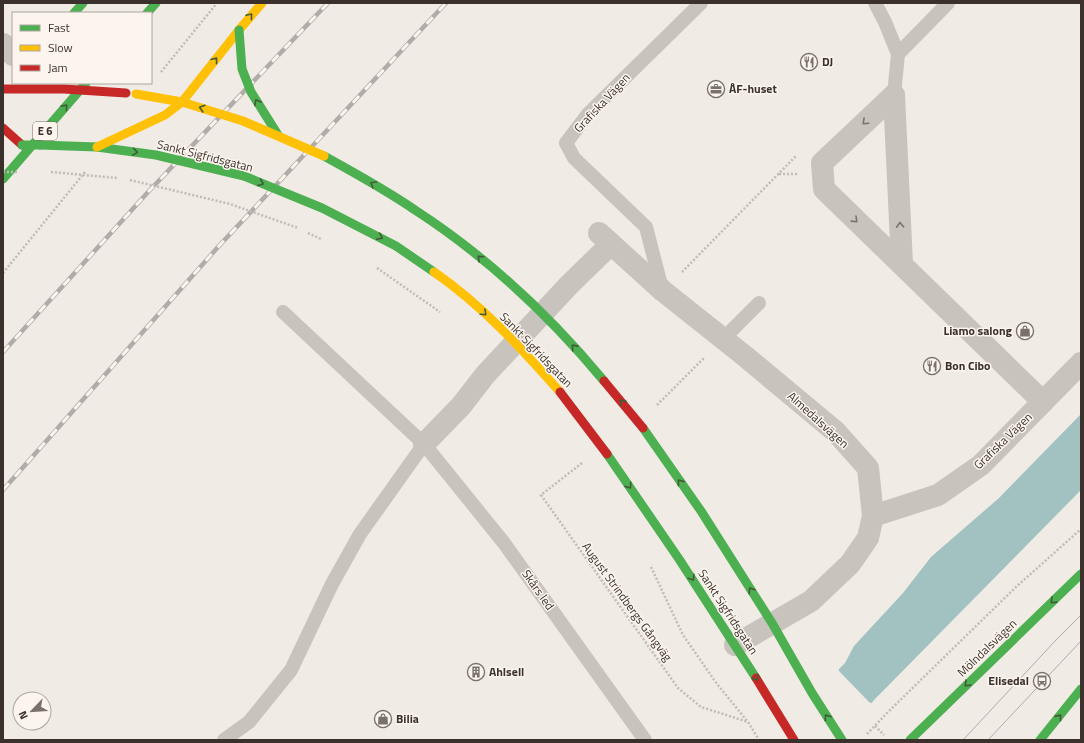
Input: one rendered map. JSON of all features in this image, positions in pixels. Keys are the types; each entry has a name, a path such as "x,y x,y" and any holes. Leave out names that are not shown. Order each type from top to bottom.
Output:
{"main road":[{"path":"75,12 83,3"},
{"path":"148,12 156,3"},
{"name":"Sankt Sigfridsgatan","path":"97,147 165,115 182,102 262,3"},
{"path":"239,30 242,69 252,92 278,135"},
{"path":"3,93 12,82"},
{"name":"E 6","path":"3,179 85,84"},
{"path":"3,89 47,85 126,93 182,102 243,120 320,154 362,177 416,210 474,252 544,314 600,376 643,428 701,511 772,623 812,693 842,740"},
{"path":"3,128 22,145"},
{"name":"Sankt Sigfridsgatan","path":"9,146 97,147 156,155 244,176 322,208 396,246 449,282 512,338 567,400 607,454 679,559 785,722 794,740"},
{"name":"Mölndalsvägen","path":"910,740 1081,574"},
{"path":"1040,740 1081,689"}],"street":[{"path":"3,44 12,54"},
{"path":"894,95 822,163 824,189 1043,402"},
{"path":"894,95 902,264"},
{"name":"Almedalsvägen","path":"424,444 461,406 496,363 569,285 605,239 663,291 836,432 868,468 873,516 868,538 850,564 811,601 735,645"},
{"name":"Grafiska Vägen","path":"873,516 938,495 981,465 1081,363"}],"lane":[{"name":"Grafiska Vägen","path":"663,291 646,227 574,158 566,142 588,114 701,3"},
{"path":"875,3 885,22 898,54 894,95"},
{"path":"898,54 948,3"},
{"path":"723,339 759,303"},
{"name":"Skårs led","path":"283,312 424,444 504,543 645,740"},
{"path":"224,740 249,722 291,670 332,584 360,534 424,444"}],"path":[{"path":"663,291 800,152"},
{"path":"51,172 120,178"},
{"path":"127,179 230,204 298,229"},
{"path":"305,231 325,241"},
{"path":"376,267 446,316"},
{"path":"652,409 723,339"},
{"path":"583,461 588,467"},
{"name":"August Strindbergs Gångväg","path":"573,469 541,495 579,551 678,688 700,706 748,722"},
{"path":"866,735 1016,587 1081,529"},
{"path":"649,564 684,635 717,684 748,722 759,740"},
{"path":"875,726 889,740"}],"water":[{"path":"1081,414 1081,490 875,699 838,740 770,740 845,663 854,646 903,593 931,557 999,498"}],"pier":[{"path":"838,667 839,671 869,702 873,704 840,740 768,740"}],"tram line":[{"path":"963,740 1081,615"},
{"path":"988,740 1081,641"}],"railway":[{"path":"3,352 149,191 328,3"},
{"path":"3,490 218,247 446,3"}],"traffic: fast":[{"path":"75,12 83,3"},
{"path":"148,12 156,3"},
{"path":"239,30 242,69 251,92 278,135"},
{"path":"3,179 85,84"},
{"path":"22,145 40,145"},
{"path":"40,145 97,147"},
{"path":"97,147 156,155 244,176 322,208 396,246 434,272"},
{"path":"324,156 393,196 441,228 492,267 562,333 604,381"},
{"path":"643,428 701,511 772,623 812,693 842,740"},
{"path":"607,454 679,559 756,678"},
{"path":"910,740 1081,574"},
{"path":"1040,740 1081,689"}],"traffic: slow":[{"path":"239,30 262,3"},
{"path":"182,102 239,30"},
{"path":"136,94 182,102 243,121 324,156"},
{"path":"97,147 165,115 182,102"},
{"path":"434,272 469,299 501,328 560,392"}],"traffic: jam":[{"path":"3,89 64,89 126,93"},
{"path":"3,128 22,145"},
{"path":"604,381 643,428"},
{"path":"560,392 607,454"},
{"path":"756,678 794,740"}],"place":[{"name":"DJ","path":"809,62"},
{"name":"ÅF-huset","path":"716,89"},
{"name":"Liamo salong","path":"1025,331"},
{"name":"Bon Cibo","path":"932,366"},
{"name":"Ahlsell","path":"476,672"},
{"name":"Elisedal","path":"1042,681"},
{"name":"Bilia","path":"383,719"}]}
